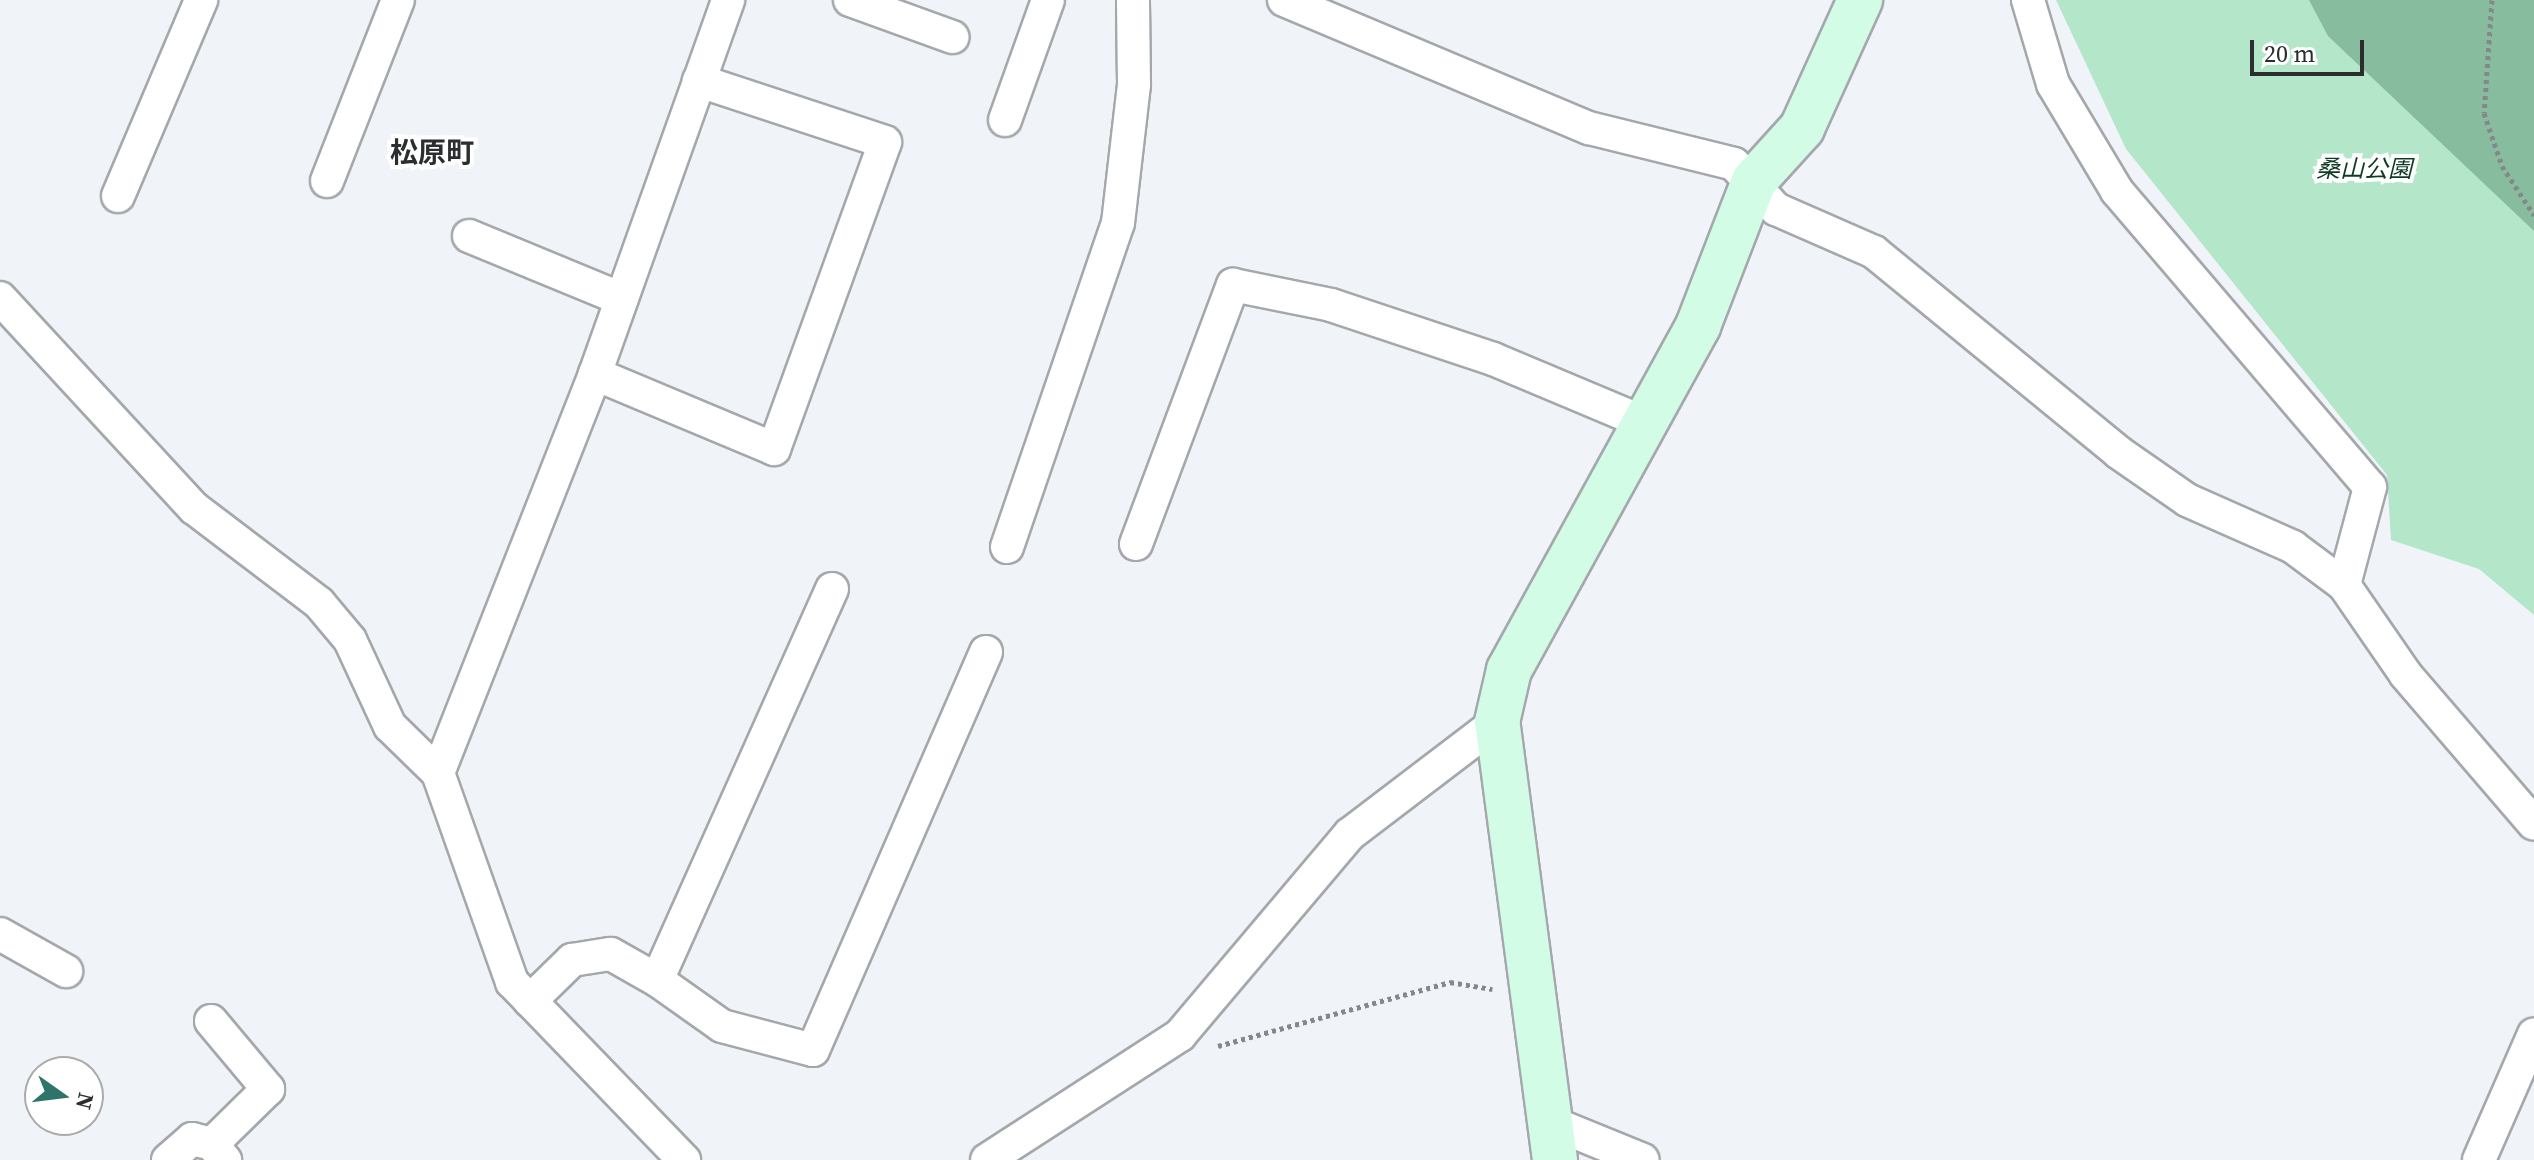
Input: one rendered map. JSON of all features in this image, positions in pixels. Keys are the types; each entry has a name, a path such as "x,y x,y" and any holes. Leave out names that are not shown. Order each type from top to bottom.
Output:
{"street":[{"path":"118,196 201,0"},
{"path":"327,181 398,0"},
{"path":"438,773 595,374 728,0"},
{"path":"850,0 952,37"},
{"path":"1005,120 1048,0"},
{"path":"1007,547 1118,223 1134,84 1133,0"},
{"path":"1284,0 1589,128 1734,164 1754,181 1776,209 1874,252 2187,500 2293,547 2344,585 2406,675 2534,824"},
{"path":"1643,1160 1552,1141 1497,722 1530,623 1698,326 1754,181 1802,128 1860,0"},
{"path":"2028,0 2053,84 2117,191 2370,487 2344,585"},
{"path":"595,374 774,449 885,142 699,81"},
{"path":"469,236 622,299"},
{"path":"1136,544 1233,285 1331,305 1493,359 1643,422"},
{"path":"0,298 194,508 319,603 350,640 390,726 438,773 512,982 684,1160"},
{"path":"657,980 832,589"},
{"path":"530,1001 572,960 611,954 657,980 722,1026 813,1050 986,652"},
{"path":"987,1160 1180,1035 1350,834 1497,722"},
{"path":"0,934 66,971"},
{"path":"168,1160 192,1139 219,1152 268,1089 211,1021"},
{"path":"2479,1160 2534,1034"}],"path":[{"path":"2492,0 2484,113 2502,166 2534,215"},
{"path":"1180,1035 1210,1048 1450,982 1533,995"}],"green space":[{"name":"桑山公園","path":"2056,0 2534,0 2534,615 2479,569 2391,540 2387,475 2126,149"},
{"path":"2309,0 2534,0 2534,231 2328,36"}],"district":[{"name":"松原町","path":"432,152"}]}
